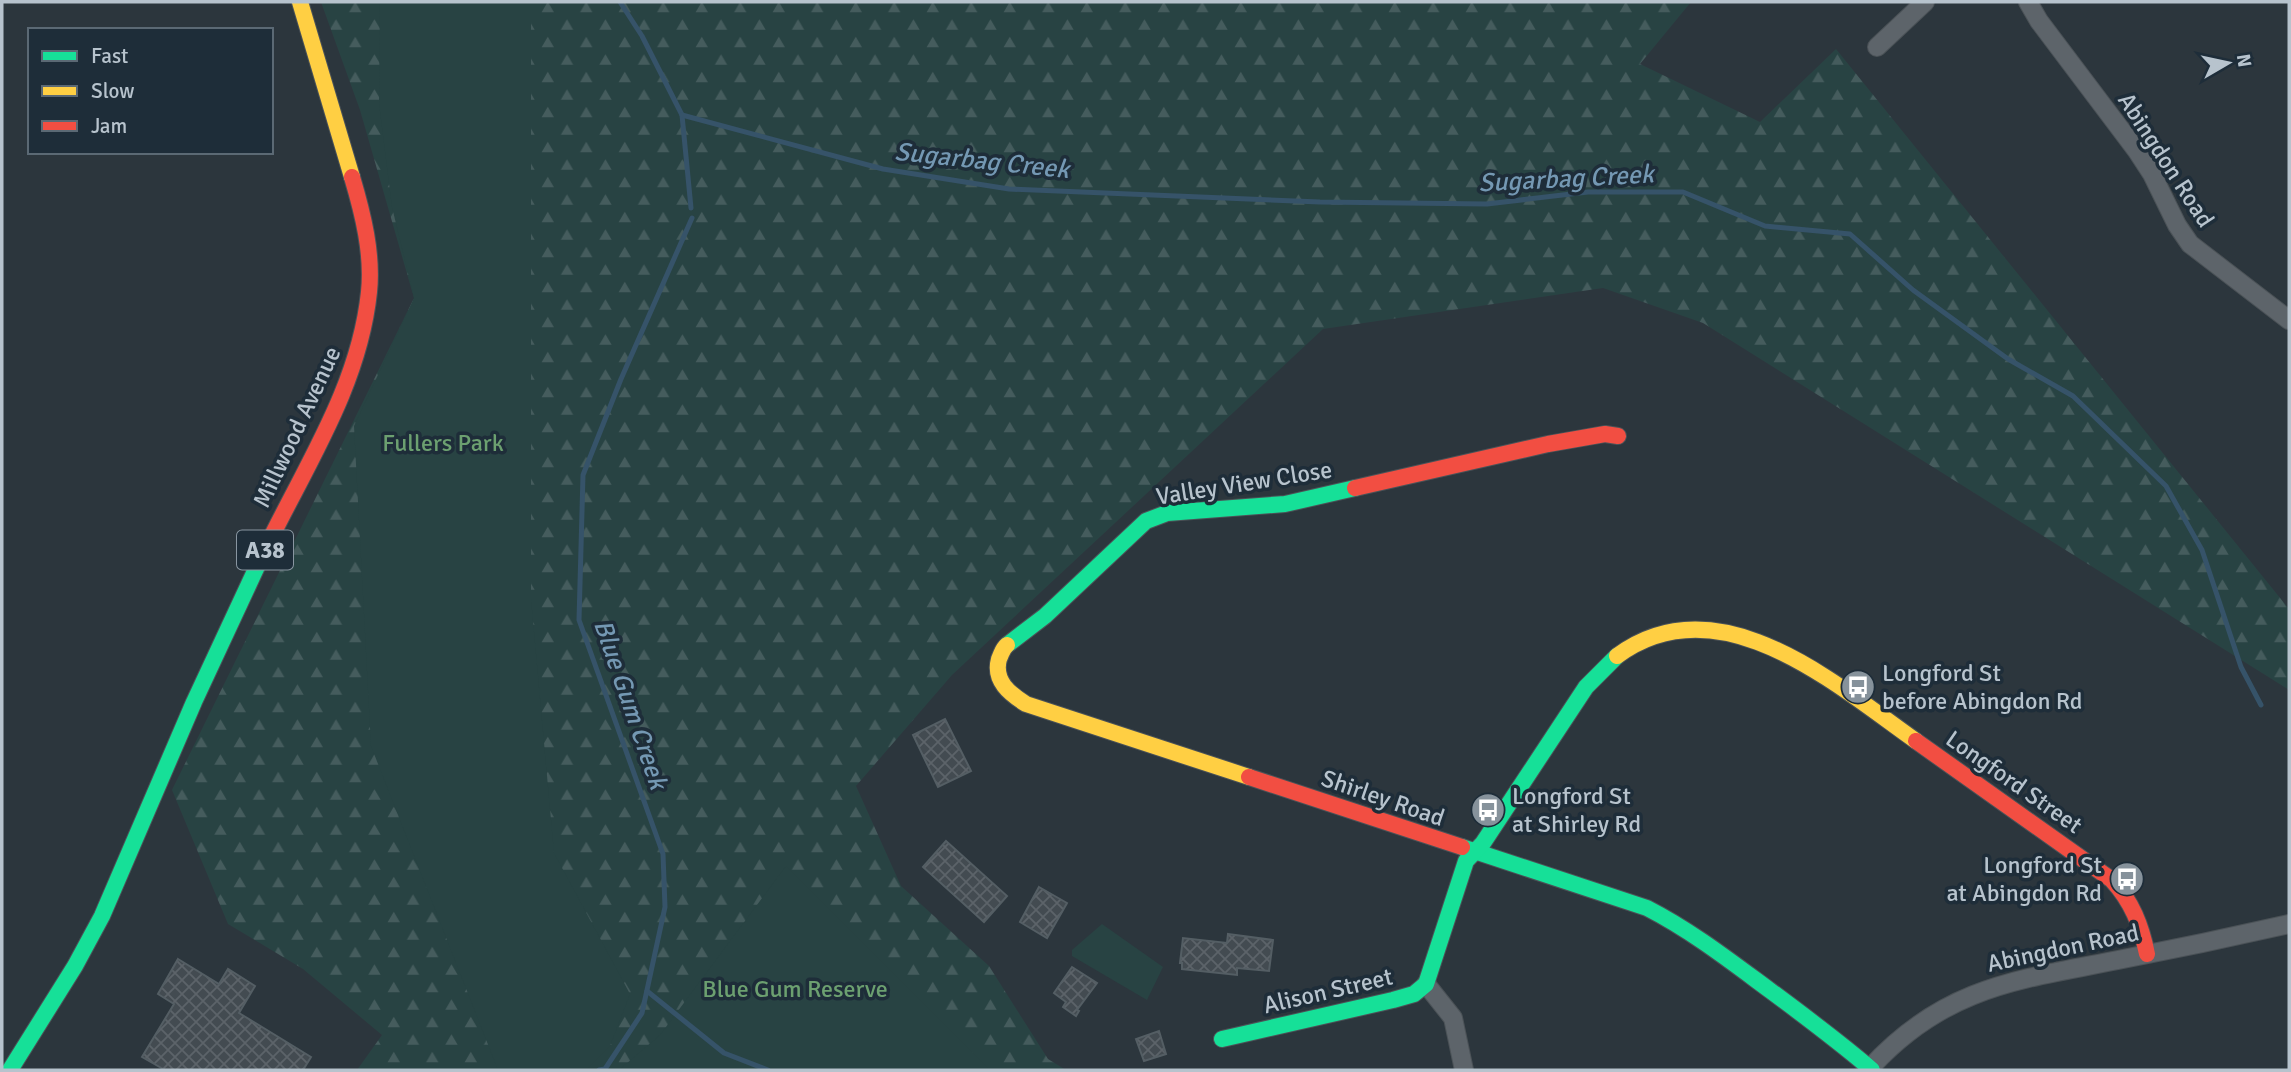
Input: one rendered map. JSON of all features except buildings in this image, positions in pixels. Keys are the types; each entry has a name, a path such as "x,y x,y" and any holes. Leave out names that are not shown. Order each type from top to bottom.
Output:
{"street":[{"name":"Millwood Avenue","path":"10,1070 38,1028 98,924 200,689 270,539 336,408 355,362 369,291 363,214 300,2"},
{"path":"1877,47 1925,2"},
{"name":"Abingdon Road","path":"2028,2 2039,21 2137,151 2190,244 2289,320"},
{"name":"Valley View Close","path":"1003,648 1045,616 1146,521 1167,513 1285,504 1548,444 1605,434 1618,436"},
{"name":"Longford Street","path":"1474,852 1586,687 1603,668 1620,654 1645,640 1668,632 1714,630 1747,638 1778,650 1829,681 2112,880 2135,910 2147,954"},
{"name":"Shirley Road","path":"1003,648 997,667 1000,680 1009,693 1026,704 1647,908 1812,1021 1871,1069"},
{"name":"Alison Street","path":"1222,1039 1414,994 1426,984 1466,861 1474,852"},
{"name":"Abingdon Road","path":"1871,1069 1910,1031 1957,1001 1978,992 2023,979 2289,924"},
{"path":"1426,984 1453,1018 1465,1070"}],"green space":[{"path":"321,2 1691,2 1640,64 1760,122 1836,49 2289,609 2289,690 1703,323 1603,288 1323,329 952,675 856,786 901,886 989,966 1048,1059 1066,1070 357,1070 382,1035 303,969 228,924 172,790 414,298 360,110"},
{"name":"Fullers Park","path":"380,2 531,2 531,599 554,853 630,994 610,1046 586,1070 498,1070 371,746 354,426 414,298 392,207 379,103"},
{"name":"Blue Gum Reserve","path":"786,866 990,1070 619,1070 660,1035"},
{"path":"1102,924 1163,967 1147,1000 1072,956 1072,950"}],"waterway":[{"name":"Blue Gum Creek","path":"620,2 642,36 682,115 691,208"},
{"name":"Sugarbag Creek","path":"682,115 883,169 1009,189 1320,202 1487,204 1588,192 1683,192 1765,226 1850,234 1913,290 2008,359 2073,396 2166,486 2202,550 2241,667 2261,705"},
{"name":"Blue Gum Creek","path":"599,1070 605,1069 642,1013 665,907 663,854 579,620 583,475 621,379 692,218"},
{"name":"Blue Gum Creek","path":"647,991 724,1053 768,1070"}],"traffic: fast":[{"path":"1007,645 1045,616 1146,521 1167,513 1285,504 1355,488"},
{"path":"10,1070 75,966 102,916 194,702 261,558"},
{"path":"1222,1039 1393,1000 1414,994 1426,984 1466,861 1483,843 1586,687 1617,656"},
{"path":"1462,847 1647,908 1730,961 1872,1070"}],"traffic: slow":[{"path":"300,2 352,177"},
{"path":"1617,656 1655,636 1695,629 1734,635 1774,649 1812,669 1916,741"},
{"path":"1007,645 999,659 998,674 1004,686 1026,704 1249,777"}],"traffic: jam":[{"path":"261,558 327,429 354,362 363,328 369,292 370,263 352,177"},
{"path":"1355,488 1548,444 1605,434 1618,436"},
{"path":"1916,741 2112,880 2135,914 2147,954"},
{"path":"1249,777 1462,847"}],"place":[{"name":"Longford St before Abingdon Rd","path":"1858,687"},
{"name":"Longford St at Shirley Rd","path":"1488,810"},
{"name":"Longford St at Abingdon Rd","path":"2127,879"}]}
